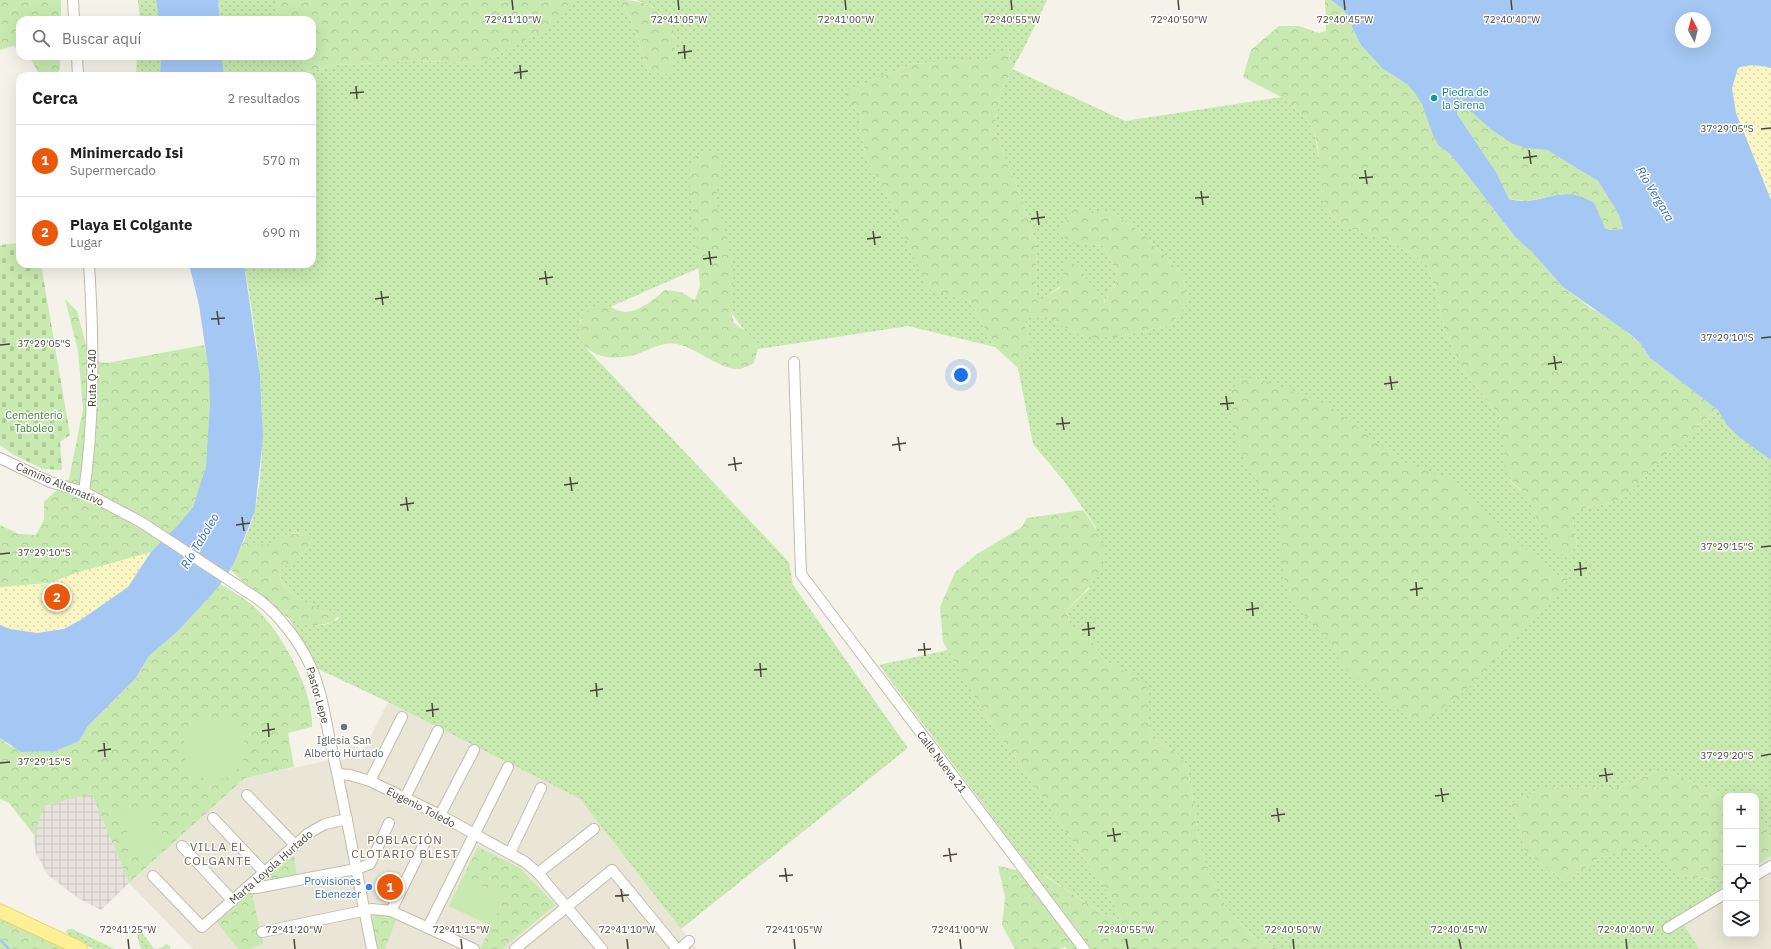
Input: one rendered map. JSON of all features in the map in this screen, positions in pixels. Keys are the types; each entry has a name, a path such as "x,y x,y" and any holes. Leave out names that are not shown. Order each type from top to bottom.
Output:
{"main road":[{"path":"3,912 81,949"}],"street":[{"path":"72,0 74,16"},
{"path":"77,60 78,72"},
{"name":"Ruta Q-340","path":"84,492 89,462 93,392 89,268"},
{"name":"Calle Nueva 21","path":"794,362 801,574 1084,949"},
{"name":"Camino Alternativo","path":"0,458 50,482 84,492 141,522 238,585"},
{"name":"Pastor Lepe","path":"238,585 272,610 283,622 310,665 319,692 338,774 372,949"},
{"path":"370,781 402,716"},
{"path":"406,798 438,731"},
{"path":"440,815 474,750"},
{"path":"428,927 508,766"},
{"name":"Eugenio Toledo","path":"338,774 350,775 370,781 440,815 525,862 538,873 600,948"},
{"path":"510,853 541,788"},
{"path":"247,795 294,844"},
{"path":"213,818 264,872"},
{"name":"Marta Loyola Hurtado","path":"153,876 202,927 294,844 316,828 325,824 347,819"},
{"path":"246,888 256,888 356,869 370,864 389,823"},
{"path":"538,873 594,829"},
{"path":"391,911 424,842"},
{"path":"182,846 232,900"},
{"path":"1759,873 1771,866"},
{"path":"515,949 612,870 678,949 689,941"},
{"path":"1668,928 1723,895"},
{"path":"262,932 372,909 391,911 474,949"}],"shaded area":[{"path":"388,702 580,799 697,949 193,949 129,883 245,778 335,759 343,760 350,745 363,751"},
{"path":"92,794 129,883 101,910 78,898 48,875 36,854 34,841 36,823 44,806"},
{"path":"1771,856 1771,949 1699,949 1679,916 1723,887 1723,937 1759,937 1759,864"},
{"path":"449,925 482,942 479,946 446,929"}],"green space":[{"path":"0,0 61,0 61,16 16,16 16,48 13,46 0,50"},
{"path":"138,0 156,0 158,16 140,16"},
{"path":"218,0 277,0 278,16 220,16"},
{"path":"277,0 573,0 545,30 479,63 416,61 337,65 309,72 301,60 316,60 316,16 278,16"},
{"path":"573,0 619,0 630,17 649,73 654,7 636,0 1047,0 1023,50 1012,69 1008,47 987,62 950,61 912,64 861,85 850,104 861,115 862,138 866,158 888,197 927,288 969,300 995,347 908,326 758,349 699,268 580,320 579,336 588,350 789,562 793,585 908,748 681,929 580,799 388,702 312,666 297,632 288,617 307,625 327,624 340,618 295,596 282,582 279,573 307,549 312,538 305,534 293,533 266,545 258,545 244,541 254,514 260,480 262,450 261,387 258,355 245,268 316,268 316,72 309,72 337,65 416,61 479,63 544,30"},
{"path":"619,0 635,1 648,5 673,22 675,47 671,74 649,73 630,17"},
{"path":"1325,0 1331,0 1343,9 1361,45 1382,68 1408,85 1414,92 1422,104 1439,146 1450,154 1515,237 1531,251 1563,287 1591,308 1615,322 1642,345 1650,358 1718,410 1698,425 1688,438 1664,457 1630,493 1617,500 1602,505 1586,507 1572,514 1577,546 1567,558 1555,549 1545,536 1537,523 1533,507 1525,493 1513,483 1506,469 1500,416 1462,369 1444,330 1438,298 1428,267 1417,257 1390,241 1343,226 1330,213 1322,199 1318,147 1314,131 1306,118 1281,97 1243,77 1251,50 1279,26 1299,26 1319,33 1326,31"},
{"path":"1008,47 1012,69 1000,95 994,130 1019,192 1037,246 1037,302 1060,288 1067,257 1081,271 1104,303 1119,276 1103,246 1071,241 1058,234 1074,208 1114,214 1142,233 1182,274 1188,302 1171,325 1118,337 1084,337 1045,317 1027,318 1025,324 1033,353 1018,368 995,347 969,300 927,289 888,197 866,158 862,138 861,115 850,104 846,91 912,64 950,61 987,62"},
{"path":"31,60 60,60 60,69 58,72 38,72"},
{"path":"137,60 161,60 160,72 136,72"},
{"path":"222,60 301,60 309,72 224,72"},
{"path":"1012,69 1125,121 1281,97 1306,118 1314,131 1320,164 1322,199 1330,213 1343,226 1390,241 1417,257 1428,267 1438,298 1444,330 1462,369 1500,416 1512,483 1525,493 1533,506 1537,523 1567,558 1577,546 1572,514 1586,507 1602,505 1617,500 1630,493 1664,457 1688,438 1698,425 1718,410 1727,425 1771,460 1771,839 1759,818 1759,793 1723,793 1723,795 1661,769 1620,787 1542,788 1510,804 1519,823 1524,850 1565,882 1599,858 1649,843 1679,874 1723,881 1723,887 1679,916 1699,949 1277,949 1250,934 1226,907 1210,876 1200,846 1188,770 1179,755 1153,738 1148,722 1148,689 1121,669 1105,661 1087,634 1071,626 1066,611 1089,589 1096,527 1064,481 1033,444 1018,368 1033,353 1025,324 1026,318 1045,317 1084,337 1118,337 1171,325 1188,302 1182,274 1142,233 1114,214 1074,208 1071,241 1103,246 1119,276 1103,304 1081,271 1037,303 1037,246 1019,192 994,130 1000,95"},
{"path":"1458,108 1467,108 1527,148 1547,150 1598,181 1619,215 1623,229 1610,230 1605,228 1602,222 1563,194 1526,201 1509,199 1496,172 1457,114"},
{"path":"714,150 723,164 716,196 732,261 734,277 730,308 734,323 749,334 758,349 754,363 740,369 733,369 726,367 687,347 675,344 664,344 630,356 614,358 593,352 582,342 579,332 580,323 590,307 606,303 618,310 626,312 632,311 644,306 665,290 681,292 695,300 700,285 690,186 690,169 696,155"},
{"name":"Cementerio Taboleo","path":"16,243 16,268 42,268 70,435 60,442 62,470 43,469 14,455 0,445 0,245"},
{"path":"65,299 77,311 90,360 107,363 204,345 208,362 211,404 209,449 205,471 200,490 190,512 175,530 152,551 121,562 86,570 48,583 0,587 0,525 19,534 36,535 44,520 44,502 69,479 83,409 78,351"},
{"path":"1239,378 1256,378 1327,404 1403,462 1447,478 1552,573 1568,578 1561,593 1464,692 1426,721 1410,719 1347,670 1338,658 1330,642 1308,620 1288,593 1283,575 1279,522 1275,507 1248,469 1235,439 1231,392"},
{"path":"1083,510 1101,541 1104,553 1103,565 1090,586 1066,611 1071,626 1087,634 1105,661 1138,677 1148,689 1148,722 1153,738 1179,755 1188,770 1200,846 1210,876 1226,907 1250,934 1277,949 1067,949 1065,947 1060,949 1015,949 1002,925 1005,897 998,866 1045,876 1102,913 1121,920 1109,894 981,708 943,642 940,607 955,572 977,554 1022,527 1027,518"},
{"path":"305,533 312,538 307,549 279,573 282,582 294,595 311,605 338,616 333,622 308,625 288,618 267,603 230,569 244,541 265,545 273,543 287,534"},
{"path":"220,584 251,604 273,628 284,644 301,678 311,712 312,727 288,733 294,767 245,778 129,883 92,794 44,806 34,835 9,803 0,799 0,738 11,747 79,741 88,726 135,679 149,656 178,631"},
{"path":"948,650 981,708 1109,894 1121,920 1102,913 1046,876 1035,874 879,665"},
{"path":"214,718 226,720 236,727 243,737 245,749 243,761 236,771 226,778 214,780 202,778 192,771 185,761 183,749 185,737 192,727 202,720"},
{"path":"1661,769 1723,795 1723,881 1679,874 1649,844 1599,858 1565,882 1524,850 1519,823 1510,804 1542,788 1620,787"},
{"path":"146,804 160,848 134,856 121,812"},
{"path":"1759,818 1771,839 1771,856 1759,864"},
{"path":"478,847 520,868 555,905 502,949 480,949 505,898 463,877"},
{"path":"294,855 297,875 260,883"},
{"path":"463,877 505,898 491,926 449,906"},
{"path":"249,892 252,893 263,944 250,949 238,949 217,922"},
{"path":"380,913 397,917 385,949 378,949 376,946 371,922 374,915"},
{"path":"0,919 67,949 0,949"},
{"path":"68,929 72,929 115,949 94,949 68,935 66,932"},
{"path":"136,932 142,932 154,949 141,949"},
{"path":"166,944 169,945 171,949 154,949 161,948"}],"sand":[{"path":"1745,65 1757,65 1771,68 1771,200 1736,113 1733,96 1734,80 1738,68"},
{"path":"151,552 128,587 82,619 64,629 37,633 10,629 0,625 0,587 48,583 83,571"}],"water":[{"path":"156,0 218,0 220,16 158,16"},
{"name":"Río Vergara","path":"1331,0 1771,0 1771,68 1754,65 1738,68 1732,88 1736,113 1771,200 1771,460 1738,436 1727,425 1718,410 1650,358 1642,345 1630,334 1563,287 1531,251 1515,237 1450,154 1439,146 1433,135 1422,104 1414,92 1408,85 1382,68 1361,45 1343,9","holes":["1458,108 1467,108 1492,130 1513,144 1527,148 1547,150 1598,181 1619,215 1623,229 1610,230 1605,228 1594,203 1582,197 1571,194 1561,194 1521,201 1509,199 1496,172 1457,114"]},
{"path":"161,60 222,60 224,72 160,72"},
{"name":"Río Taboleo","path":"190,268 245,268 260,375 263,437 255,511 235,561 226,577 178,631 149,656 135,679 88,726 79,741 55,751 21,752 0,738 0,625 10,629 37,633 64,629 82,619 128,587 151,552 180,523 193,507 206,467 210,405 209,373 199,305"}],"waterway":[{"path":"0,940 9,949"}],"place":[{"name":"Piedra de la Sirena","path":"1434,98"},
{"name":"Playa El Colgante","path":"57,597"},
{"name":"Iglesia San Alberto Hurtado","path":"344,727"},
{"name":"Provisiones Ebenezer","path":"369,887"},
{"name":"Minimercado Isi","path":"390,887"}],"district":[{"name":"POBLACIÓN CLOTARIO BLEST","path":"405,847"},
{"name":"VILLA EL COLGANTE","path":"218,854"}]}
